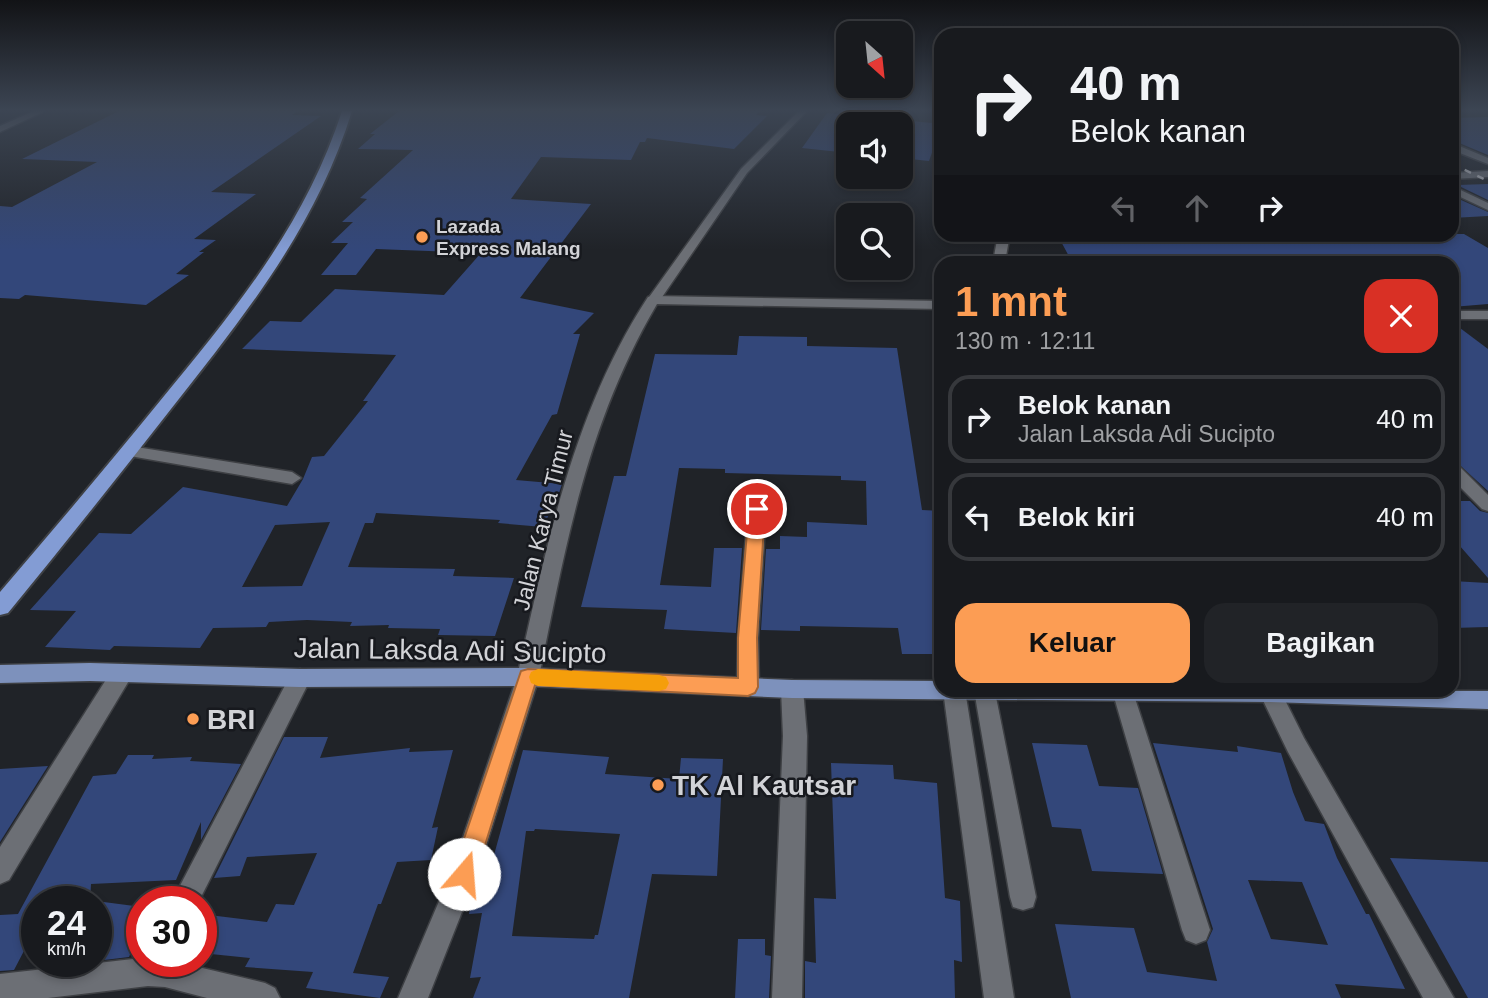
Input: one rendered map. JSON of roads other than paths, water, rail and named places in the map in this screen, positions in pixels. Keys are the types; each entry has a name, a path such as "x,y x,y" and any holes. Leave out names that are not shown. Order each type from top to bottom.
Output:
{"highway":[{"path":"0,607 192,373 271,266 312,198 330,158"}],"main road":[{"name":"Jalan Laksda Adi Sucipto","path":"0,674 122,673 300,678 528,677 792,689 934,690"},
{"name":"Jalan Laksda Adi Sucipto","path":"1415,697 1488,700"}],"street":[{"name":"Jalan Karya Timur","path":"413,998 464,874 528,677 576,465 608,381 636,326 653,300 744,171 757,158"},
{"path":"1459,176 1488,174"},
{"path":"1459,192 1488,207"},
{"path":"653,300 934,305"},
{"path":"1459,315 1488,315"},
{"path":"130,451 292,478"},
{"path":"1459,474 1480,490 1488,505"},
{"path":"1459,490 1480,490"},
{"path":"748,687 748,638 757,509"},
{"path":"0,871 122,673"},
{"path":"193,886 300,678"},
{"path":"787,998 795,736 792,689"},
{"path":"955,697 999,998"},
{"path":"985,697 1023,897"},
{"path":"1124,697 1196,930"},
{"path":"1272,697 1296,745 1439,998"},
{"path":"0,989 126,970"},
{"path":"181,977 265,998"}],"railway":[{"path":"1459,167 1488,181"}],"place":[{"name":"Lazada Express Malang","path":"422,237"},
{"name":"BRI","path":"193,719"},
{"name":"TK Al Kautsar","path":"658,785"}]}
